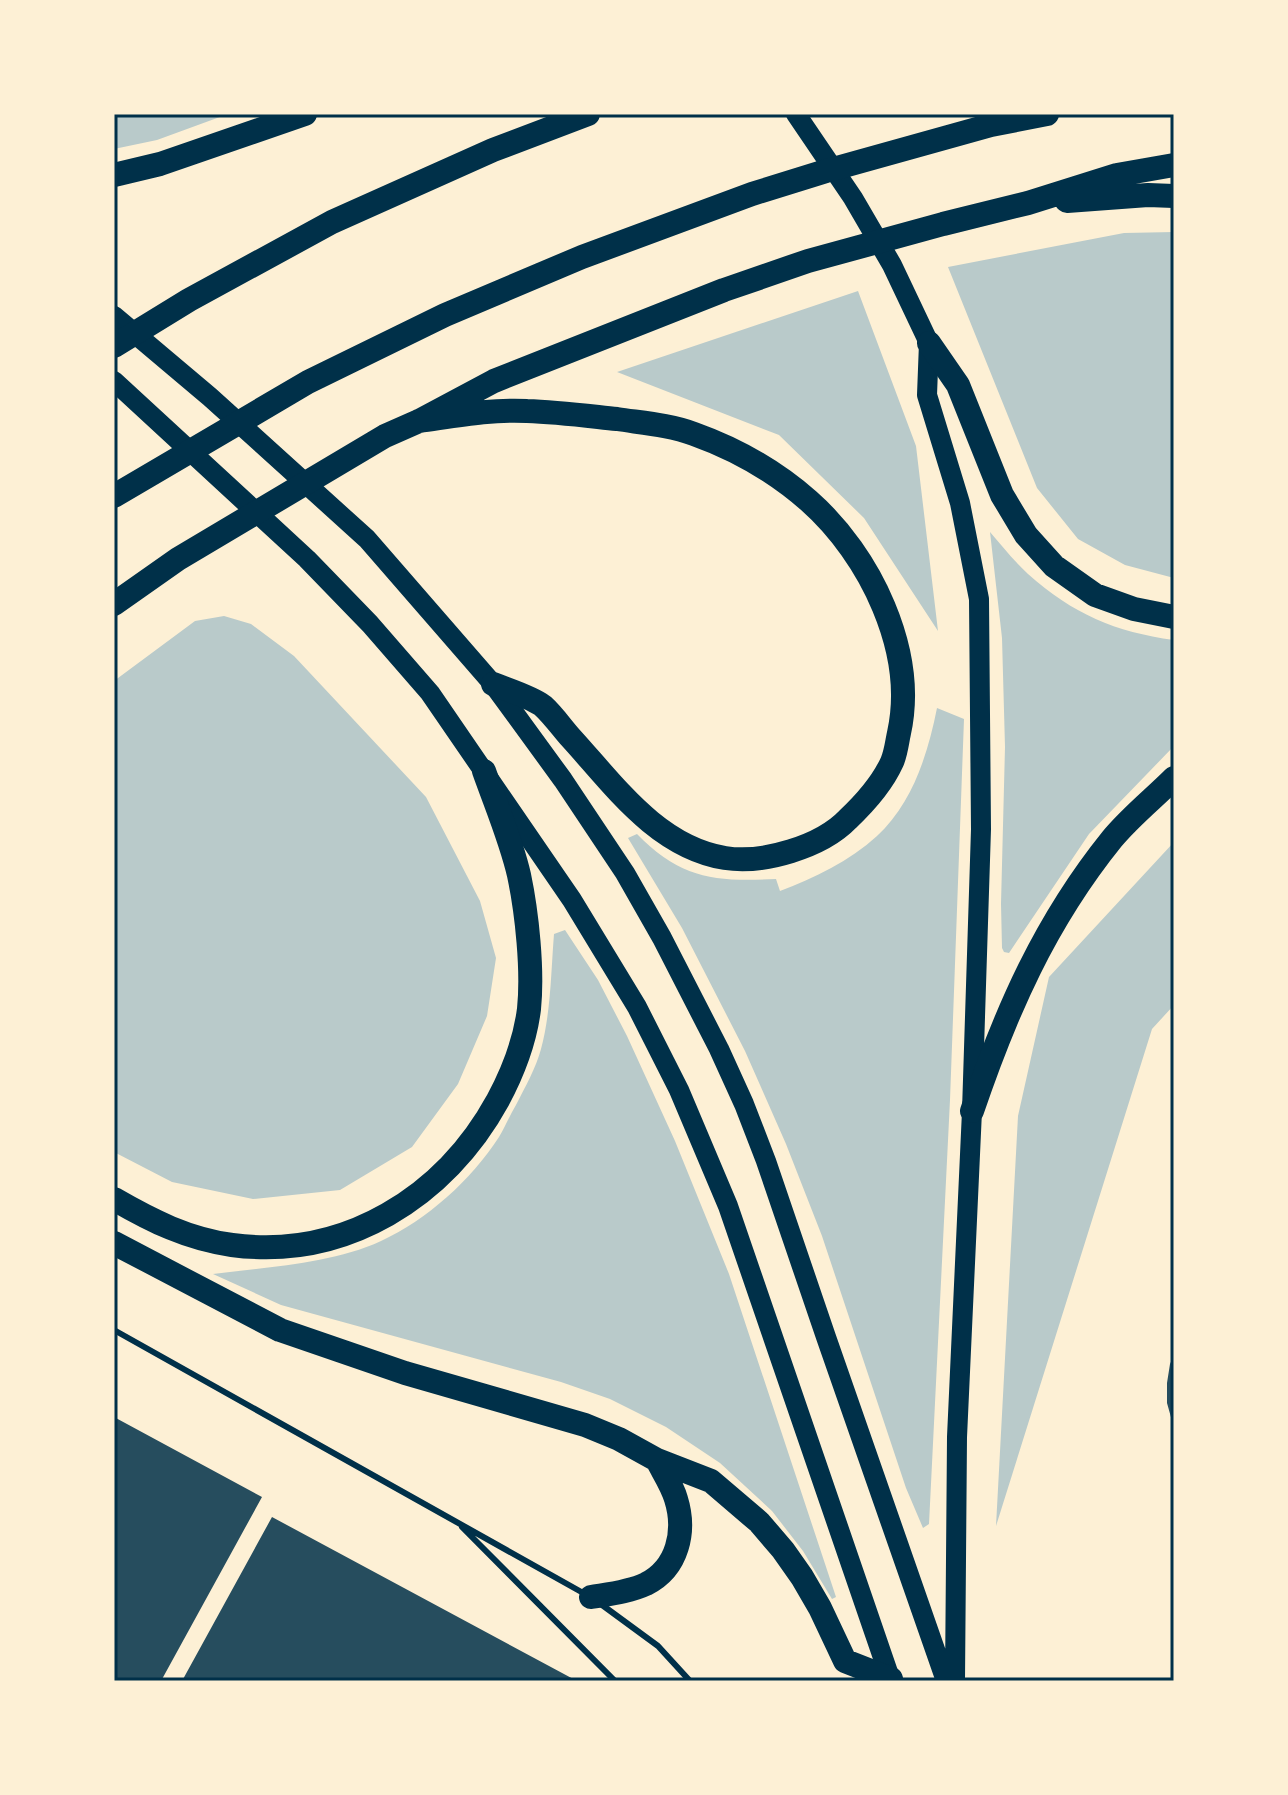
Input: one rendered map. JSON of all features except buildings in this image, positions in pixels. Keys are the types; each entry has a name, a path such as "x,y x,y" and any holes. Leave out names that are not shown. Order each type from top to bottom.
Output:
{"highway":[{"path":"114,175 160,164 305,114"},
{"path":"114,346 189,300 332,222 493,150 588,114"},
{"path":"114,496 308,382 445,315 569,263 752,194 991,125 1047,114"},
{"path":"114,604 178,559 385,436 494,381 724,290 808,261 1028,203 1117,175 1174,165"},
{"path":"1028,203 1174,196"},
{"path":"929,343 958,385 1002,495 1026,535 1054,566 1095,595 1134,609 1174,617"},
{"path":"419,421 525,410 651,424 693,434 773,473 830,522 872,584 891,625 902,674 903,714 894,760 878,787 843,825 823,838 792,851 759,857 726,858 697,850 652,824 542,706 493,684"},
{"path":"114,1199 152,1221 202,1240 235,1245 296,1245 349,1233 398,1210 427,1189 456,1161 485,1124 504,1088 520,1052 529,1008 526,914 518,873 484,771"},
{"path":"972,1111 1012,1003 1037,950 1073,890 1115,836 1174,778"},
{"path":"114,1243 280,1330 405,1373 585,1425 657,1460 711,1481 759,1522 783,1550 820,1608 845,1661 891,1680"},
{"path":"591,1597 645,1584 661,1574 672,1560 682,1521 676,1496 657,1460"}],"main road":[{"path":"796,114 861,211 892,265 929,343 927,395 960,503 979,599 981,829 957,1437 955,1681"},
{"path":"114,316 210,397 367,539 493,684 563,780 625,873 662,938 744,1104 946,1681"},
{"path":"114,381 307,559 370,624 430,693 580,913 637,1007 679,1090 728,1206 891,1680"}],"lane":[{"path":"114,1330 591,1597 658,1646 690,1681"},
{"path":"457,1522 615,1681"}],"shaded area":[{"path":"114,114 228,114 157,140 114,149"},
{"path":"1174,232 1174,578 1125,565 1078,539 1037,488 948,267 1124,233"},
{"path":"858,291 916,446 938,631 864,518 779,435 617,372"},
{"path":"990,532 1028,574 1078,610 1133,632 1174,640 1174,746 1089,834 1009,953 1002,948 1001,904 1005,747 1002,638"},
{"path":"224,616 251,624 294,656 426,797 480,901 496,958 487,1016 458,1084 412,1147 340,1190 253,1199 172,1182 114,1152 114,681 195,621"},
{"path":"937,708 964,719 950,1100 929,1524 923,1528 906,1488 822,1236 786,1144 745,1051 682,928 628,838 637,834 669,860 700,874 735,880 776,879 780,891 793,886 855,853 890,823 917,776"},
{"path":"1174,842 1174,1005 1152,1029 996,1526 1018,1116 1049,977"},
{"path":"565,930 598,980 627,1036 675,1141 729,1274 836,1597 832,1599 803,1551 772,1511 720,1463 666,1427 610,1399 561,1382 281,1305 213,1274 298,1264 362,1249 415,1222 447,1197 488,1153 527,1084 541,1049 547,1021 554,934"}]}
